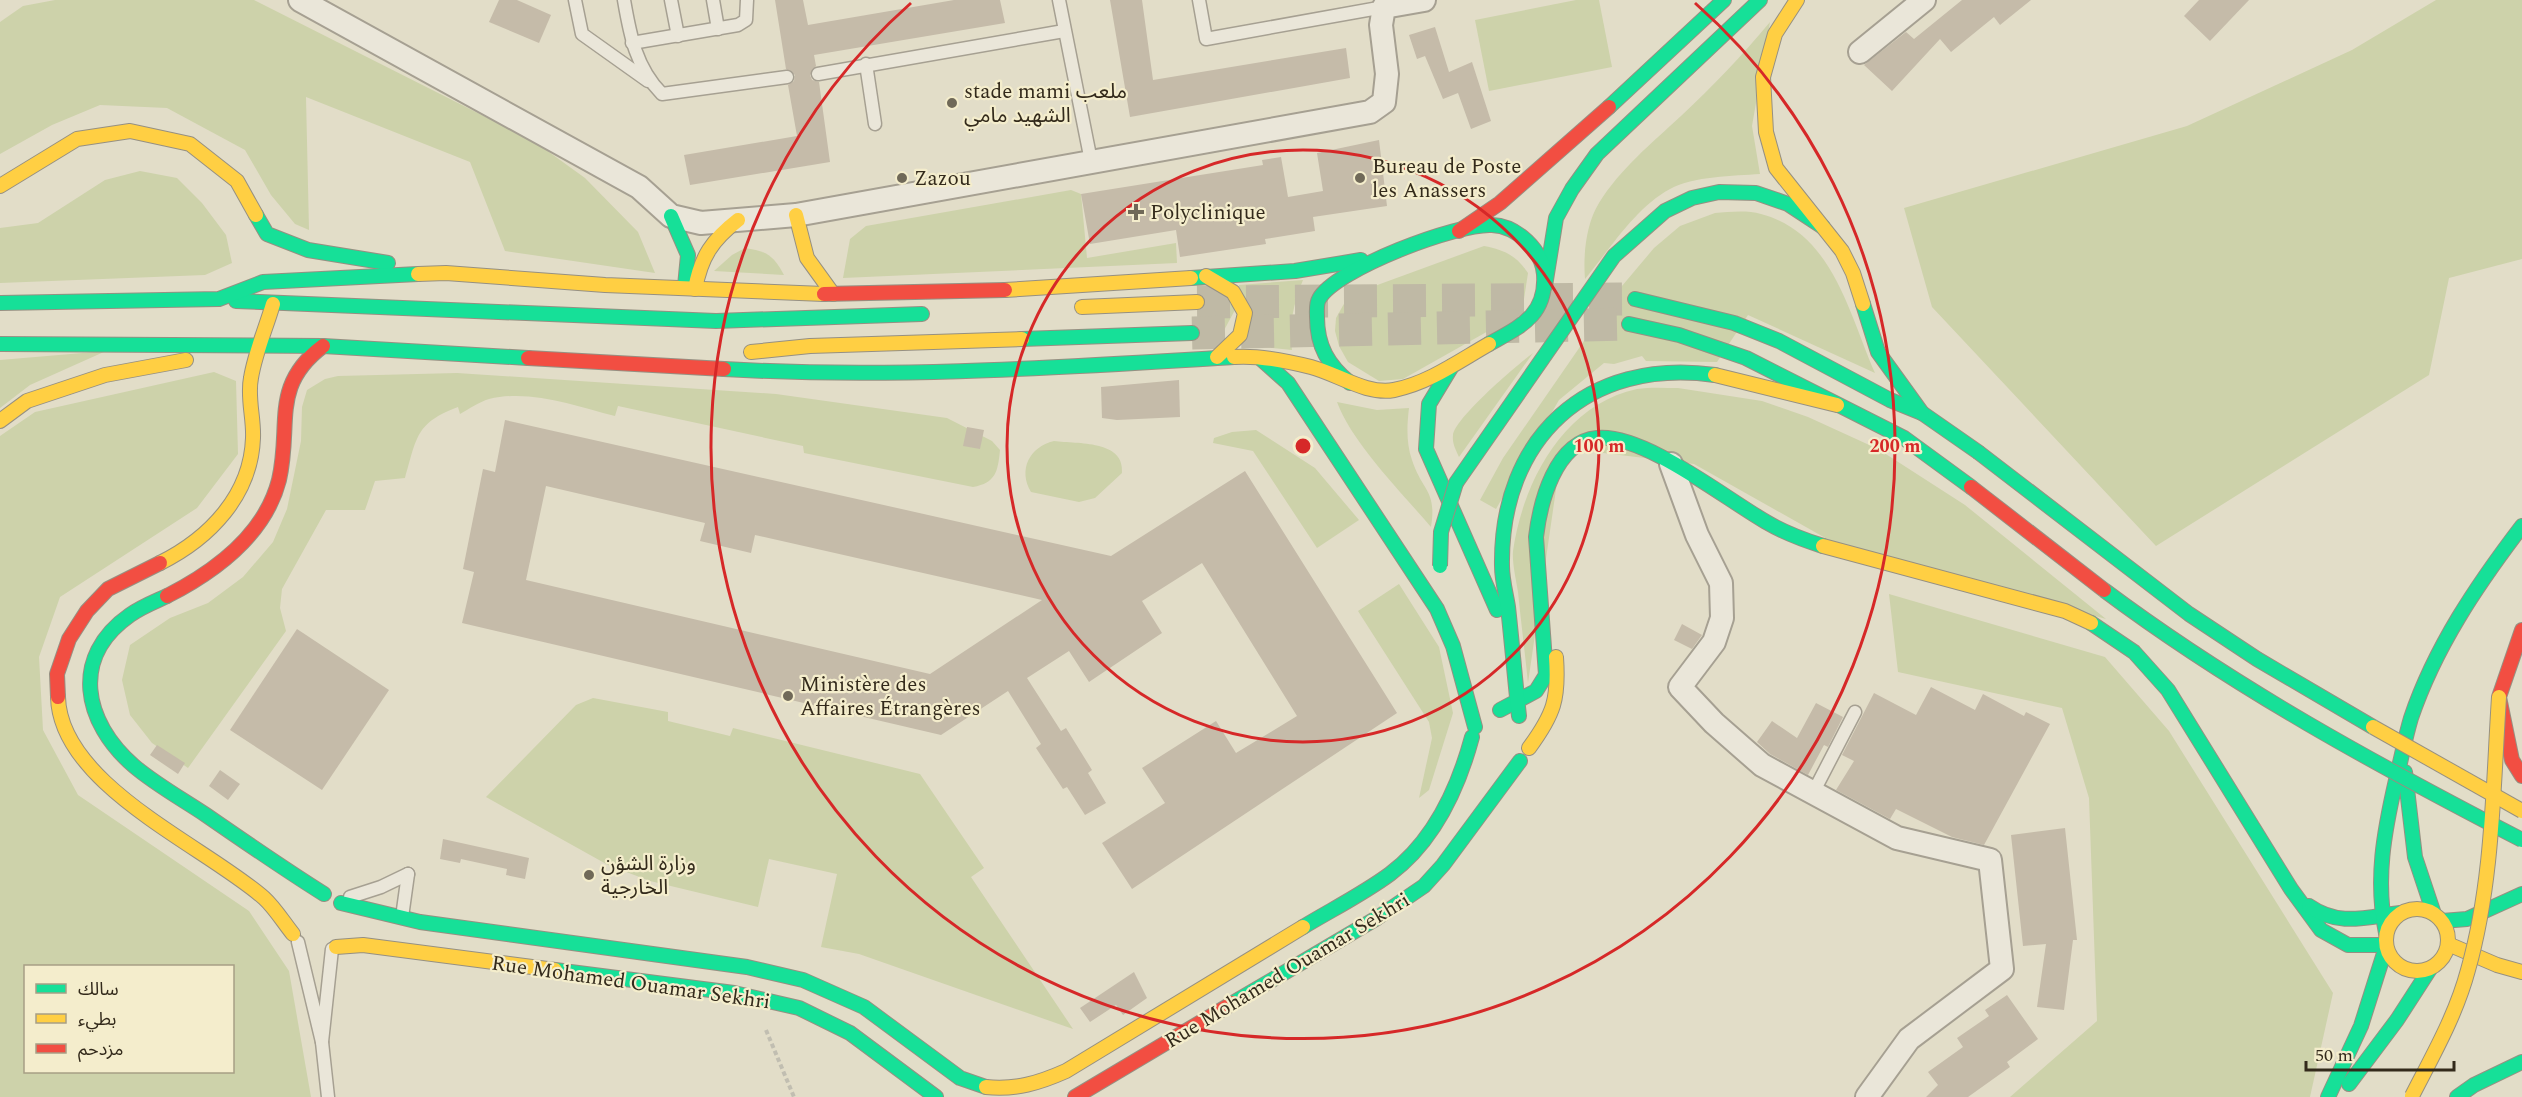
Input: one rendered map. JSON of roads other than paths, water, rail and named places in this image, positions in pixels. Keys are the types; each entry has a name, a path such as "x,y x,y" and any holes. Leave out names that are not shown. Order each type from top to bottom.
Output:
{"main road":[{"path":"1459,231 1500,203 1574,140 1724,0"},
{"path":"0,344 323,346 743,370 852,372 1070,367 1217,357 1260,358 1312,367 1371,389 1393,390 1430,378 1529,321 1539,308 1544,290 1556,218 1572,189 1597,154 1760,0"},
{"path":"1797,0 1775,34 1763,78 1766,132 1776,168 1842,251 1853,273 1878,352 1922,413"},
{"path":"0,186 77,139 129,131 190,144 237,181 267,234 308,250 446,273 690,289 833,294 1013,290 1295,271 1381,257"},
{"path":"1442,572 1441,532 1456,483 1614,256 1665,211 1692,198 1719,192 1756,193 1788,204 1823,227"},
{"path":"796,215 798,233 808,266 833,294"},
{"path":"671,216 688,255 690,289"},
{"path":"690,289 702,255 717,237 738,220"},
{"path":"1350,383 1327,363 1319,346 1316,326 1318,300 1332,285 1351,272 1381,257 1459,231 1490,224 1511,231 1529,241 1544,268 1544,290"},
{"path":"219,299 263,282 446,273 489,290"},
{"path":"1206,276 1223,283 1239,296 1244,311 1240,338 1231,348 1217,357"},
{"path":"510,298 553,314"},
{"path":"0,303 219,299 273,304 716,321 934,313"},
{"path":"1635,299 1734,323 1779,341 1890,400 1922,413 1978,452 2093,542 2220,634 2318,695 2522,811"},
{"path":"1070,307 1197,302"},
{"path":"273,304 250,380 253,438 247,476 232,504 208,531 182,552 108,589 87,611 69,639 57,674 58,711 70,742 89,768 120,795 247,884 265,899 295,938"},
{"path":"1629,324 1679,335 1746,358 1905,438 2122,605 2220,672 2381,766 2522,840"},
{"path":"633,364 810,346 1192,333"},
{"path":"0,420 27,401 105,375 262,346"},
{"path":"323,346 298,365 288,388 275,491 243,542 193,584 130,614 110,632 96,654 89,681 90,704 100,728 113,746 134,766 284,869 339,901 401,919 747,967 803,980 864,1007 960,1078 979,1086 1005,1089 1037,1084 1066,1071 1379,881 1410,859 1437,821 1459,783 1474,732 1485,715 1500,710 1539,688 1547,671 1536,537 1547,495 1562,462 1583,443 1596,438 1619,439 1671,464 1745,510 1802,539 2064,611 2095,624 2123,641 2148,664 2168,690 2291,889 2321,930 2348,945 2386,942"},
{"path":"1315,421 1309,405 1312,367 1319,346"},
{"path":"1260,358 1288,383 1315,421 1437,609 1453,646 1470,705"},
{"path":"1452,366 1428,401 1425,425 1426,449 1494,603 1511,648"},
{"path":"1529,748 1529,730 1519,716 1502,568 1503,538 1511,501 1535,442 1559,414 1587,392 1618,380 1646,373 1679,371 1724,378 1837,405"},
{"name":"Rue Mohamed Ouamar Sekhri","path":"1075,1097 1377,918 1424,886 1443,865 1551,720 1558,700 1547,495"},
{"path":"2430,969 2412,971 2403,969 2395,963 2386,942 2381,915 2384,828 2411,719 2430,672 2463,612 2522,526"},
{"path":"1463,629 1470,705 1478,756"},
{"path":"2411,1096 2444,1035 2468,970 2483,894 2499,697 2522,630"},
{"path":"2499,697 2512,760 2522,776"},
{"path":"1500,710 1519,716"},
{"path":"2339,1097 2397,1020 2430,969 2445,954 2448,944 2446,928 2438,917 2415,857 2403,752"},
{"path":"1493,767 1512,766 1520,761"},
{"path":"2291,889 2319,914 2332,921 2348,921 2417,908 2438,917 2467,919 2522,894"},
{"path":"307,896 324,894"},
{"path":"339,901 348,918"},
{"path":"294,909 291,917 295,938"},
{"path":"2328,1097 2361,1026 2394,918 2400,913"},
{"path":"334,948 346,934"},
{"name":"Rue Mohamed Ouamar Sekhri","path":"295,938 314,951 374,946 734,993 780,1004 819,1016 858,1039 936,1097"},
{"path":"2448,944 2496,965 2522,972"},
{"path":"2457,1097 2474,1085 2522,1062"}],"street":[{"path":"300,0 639,187 671,216 701,223 796,215 1370,112 1384,102 1387,74 1381,25 1384,7 1424,0"},
{"path":"1860,52 1924,0"},
{"path":"1671,464 1697,535 1721,583 1722,618 1714,642 1680,687 1714,723 1762,765 1897,838 1990,860 2002,969 1909,1039 1867,1097"}],"lane":[{"path":"574,0 582,34 662,94 787,76"},
{"path":"624,0 632,43 649,82"},
{"path":"671,0 678,36"},
{"path":"713,0 718,29"},
{"path":"632,43 738,25 746,20 747,0"},
{"path":"1059,0 1091,161"},
{"path":"1199,0 1206,39 1384,7"},
{"path":"818,74 1064,31"},
{"path":"866,64 875,124"},
{"path":"1813,793 1855,712"},
{"path":"339,901 373,891 408,874 401,919"},
{"path":"295,938 322,1042 328,1097"},
{"path":"322,1042 334,948"}],"tunnel":[{"path":"1197,302 1635,299"},
{"path":"1192,333 1629,324"}],"place":[{"name":"stade mami ملعب الشهيد مامي","path":"952,103"},
{"name":"Zazou","path":"902,178"},
{"name":"Bureau de Poste les Anassers","path":"1360,178"},
{"name":"Polyclinique","path":"1136,212"},
{"name":"Ministère des Affaires Étrangères","path":"788,696"},
{"name":"وزارة الشؤن الخارجية","path":"589,875"}]}
